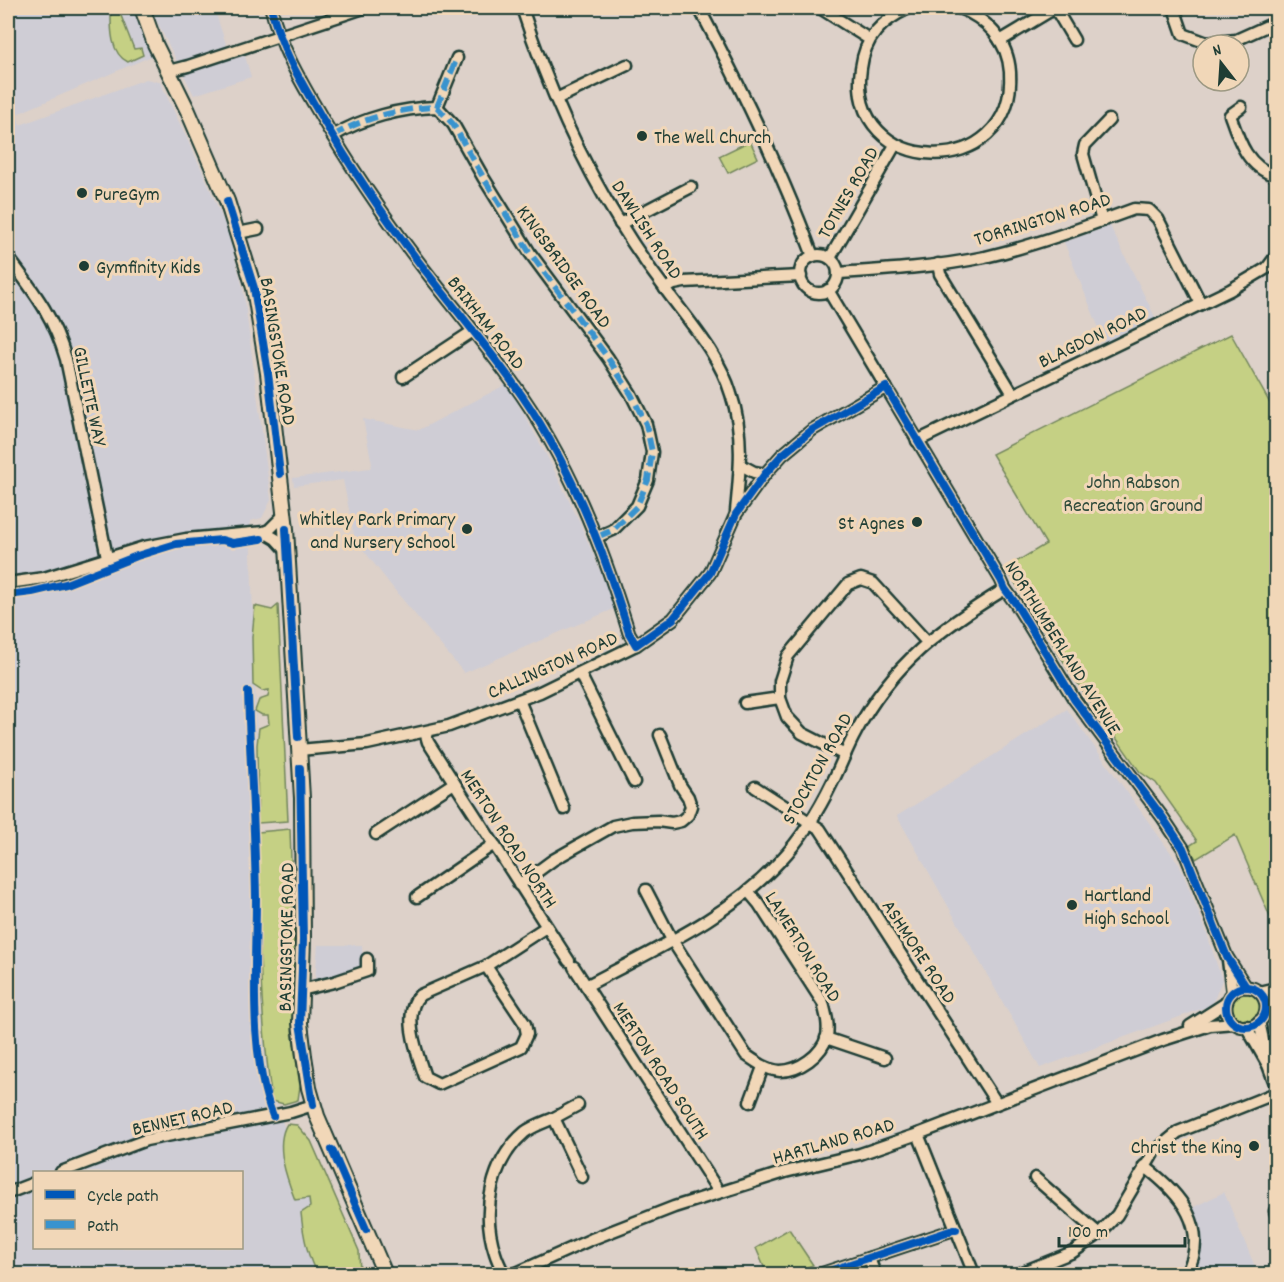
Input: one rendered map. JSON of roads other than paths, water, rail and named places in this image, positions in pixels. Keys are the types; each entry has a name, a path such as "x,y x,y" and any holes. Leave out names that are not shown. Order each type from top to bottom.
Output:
{"main road":[{"name":"BASINGSTOKE ROAD","path":"142,8 155,44 169,70 227,201 254,288 262,334 288,552 302,822 300,1023 313,1105 380,1273"}],"street":[{"name":"BRIXHAM ROAD","path":"271,8 278,36 290,62 333,136 418,261 515,384 548,438 577,491 597,537 629,633 636,645"},
{"path":"169,70 188,66 364,8"},
{"name":"DAWLISH ROAD","path":"522,8 556,99 604,197 620,224 714,356 731,394 739,434 741,465 736,514"},
{"path":"699,8 755,115 813,256"},
{"path":"820,8 869,39"},
{"path":"909,8 887,20 869,39 863,55 860,96 868,116 879,132 895,145 922,155 949,154 970,147 990,132 1004,111 1011,87 1009,62 1000,41 987,23 971,12 959,8"},
{"path":"1000,41 1055,8 1074,40"},
{"path":"1174,8 1183,34 1207,43 1236,40 1276,22"},
{"path":"333,136 346,128 405,109 437,107 457,58"},
{"path":"556,99 627,65"},
{"name":"KINGSBRIDGE ROAD","path":"437,107 453,124 525,244 608,358 631,394 646,424 652,452 648,480 637,506 613,530 597,537"},
{"path":"1241,107 1224,115 1252,162 1276,176"},
{"path":"1102,221 1083,154 1085,145 1109,120"},
{"name":"TOTNES ROAD","path":"830,258 895,145"},
{"path":"620,224 691,187"},
{"name":"TORRINGTON ROAD","path":"838,273 938,264 983,257 1030,245 1134,209 1149,210 1158,219 1201,304"},
{"path":"238,233 258,229"},
{"path":"813,256 830,258 836,265 838,273 836,283 828,290 817,292 802,282 804,264 813,256"},
{"name":"BLAGDON ROAD","path":"917,441 1250,279 1267,268 1276,256"},
{"name":"GILLETTE WAY","path":"8,257 42,302 60,337 107,557"},
{"path":"938,264 940,274 1013,394"},
{"path":"665,289 684,282 801,276"},
{"name":"NORTHUMBERLAND AVENUE","path":"828,290 1005,589 1074,699 1183,848 1227,957 1246,987"},
{"path":"403,377 473,331"},
{"name":"CALLINGTON ROAD","path":"299,750 367,744 458,723 580,674 636,645 673,619 710,573 736,514 782,455 812,430 886,387"},
{"path":"741,465 754,472 765,474"},
{"path":"8,583 44,578 144,547 186,539 264,532 285,514"},
{"path":"264,532 276,539 288,552"},
{"path":"845,755 802,733 787,717 780,698 780,681 788,656 848,584 861,579 873,583 927,642"},
{"name":"STOCKTON ROAD","path":"586,986 710,919 748,891 780,861 810,824 855,733 878,694 927,642 962,615 1005,589"},
{"path":"580,674 634,782"},
{"path":"745,703 780,698"},
{"path":"519,700 564,809"},
{"name":"MERTON ROAD NORTH","path":"425,732 454,783 572,964"},
{"path":"519,885 554,860 613,826 633,822 672,823 681,821 688,815 691,806 688,796 680,785 660,735"},
{"path":"666,749 677,746"},
{"path":"376,834 454,783"},
{"name":"ASHMORE ROAD","path":"755,787 819,829 996,1102"},
{"path":"417,897 494,844"},
{"path":"646,891 672,940 746,1055 763,1067 780,1071 798,1068 815,1056 826,1038 885,1058"},
{"name":"LAMERTON ROAD","path":"748,891 759,904 823,1004 828,1020 826,1038"},
{"path":"486,966 525,1024 527,1034 521,1047 439,1084 425,1077 415,1046 411,1010 416,999 420,995 486,966 546,927"},
{"name":"NORTHUMBERLAND AVENUE","path":"1227,957 1232,993"},
{"path":"301,990 334,982 367,970 367,959"},
{"name":"MERTON ROAD SOUTH","path":"572,964 720,1192"},
{"path":"1268,1065 1240,1024 1228,1018 1226,1003 1238,988 1246,987 1259,992 1264,998 1265,1006 1260,1021 1268,1065 1276,1086"},
{"path":"1259,992 1276,988"},
{"path":"1265,1006 1276,1001"},
{"name":"HARTLAND ROAD","path":"1163,1040 1207,1017 1226,1003"},
{"path":"1240,1024 1260,1021"},
{"name":"HARTLAND ROAD","path":"514,1275 674,1206 785,1172 860,1154 1163,1040 1223,1022 1240,1024"},
{"path":"750,1102 763,1067"},
{"path":"1018,1275 1073,1252 1099,1234 1117,1215 1154,1152 1178,1132 1276,1093"},
{"name":"BENNET ROAD","path":"66,1171 146,1140 291,1112 313,1105"},
{"path":"504,1275 494,1253 489,1223 491,1195 497,1169 506,1151 527,1130 578,1106"},
{"path":"555,1118 582,1177"},
{"path":"918,1134 974,1275"},
{"path":"1144,1166 1165,1182 1182,1200 1193,1224 1195,1239 1193,1258 1186,1275"},
{"path":"1035,1178 1099,1234"},
{"path":"8,1193 33,1183"},
{"path":"820,1275 956,1229"},
{"path":"869,1258 876,1275"}],"place":[{"name":"The Well Church","path":"642,136"},
{"name":"PureGym","path":"82,193"},
{"name":"Gymfinity Kids","path":"84,266"},
{"name":"St Agnes","path":"917,522"},
{"name":"Whitley Park Primary and Nursery School","path":"467,529"},
{"name":"Hartland High School","path":"1072,905"},
{"name":"Christ the King","path":"1254,1146"}],"park label":[{"name":"John Rabson Recreation Ground","path":"1133,492"}]}
